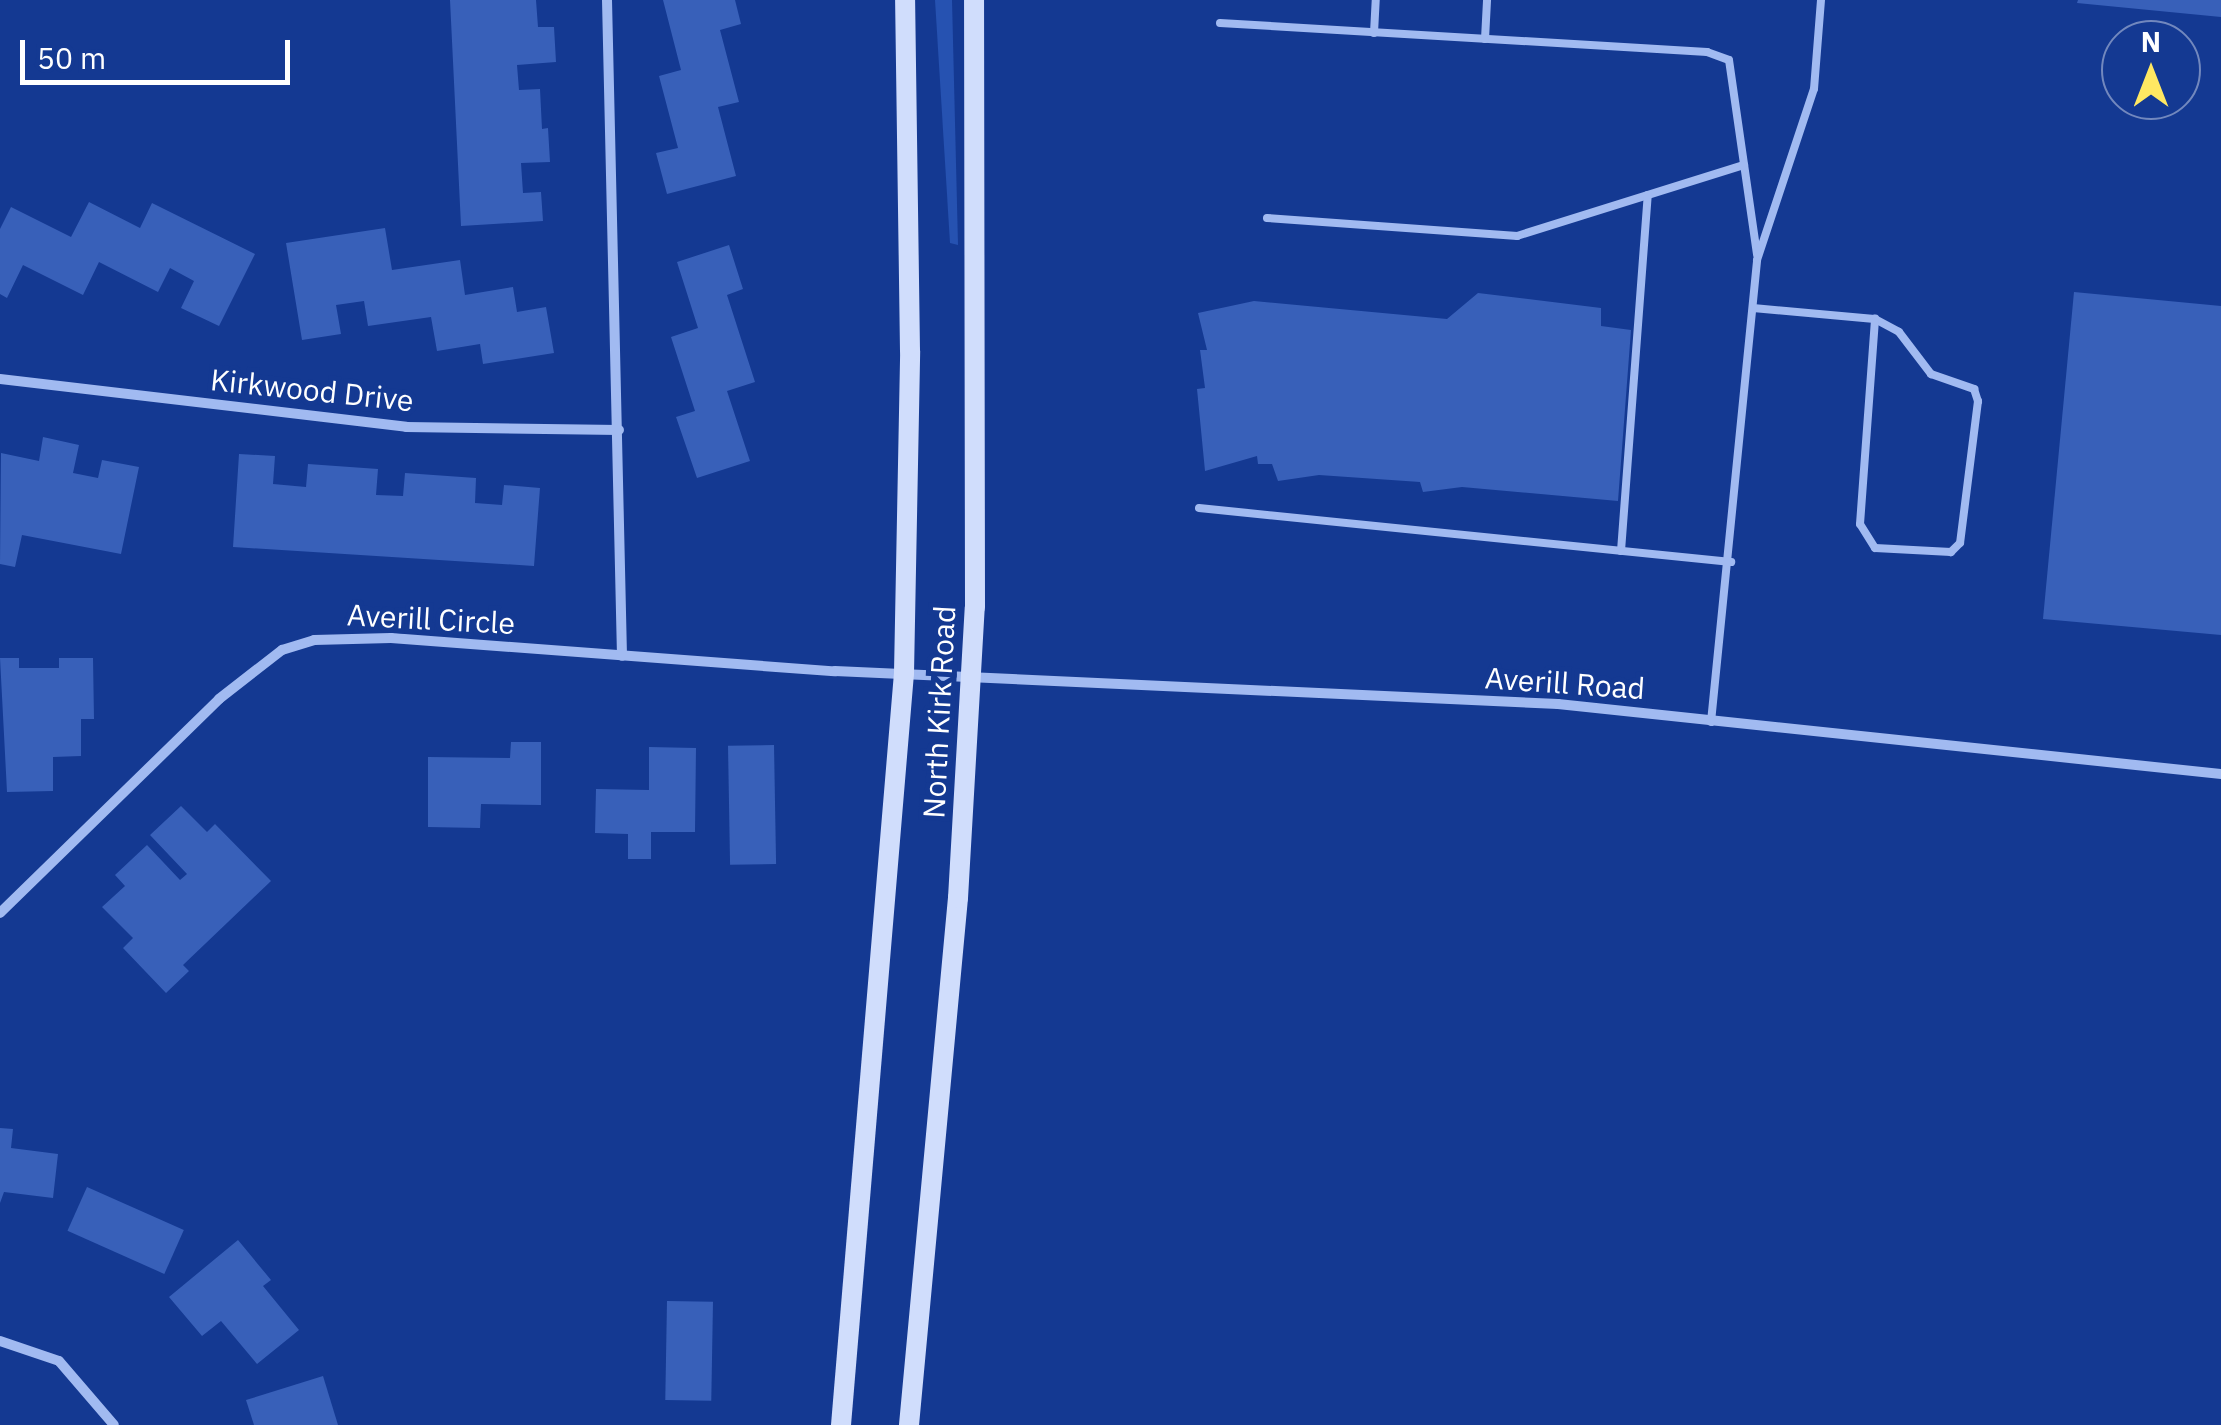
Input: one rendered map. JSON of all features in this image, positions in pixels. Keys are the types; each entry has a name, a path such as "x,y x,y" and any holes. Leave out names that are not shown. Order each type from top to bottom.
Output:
{"main road":[{"name":"North Kirk Road","path":"841,1425 904,673 910,371 905,0"},
{"name":"North Kirk Road","path":"909,1425 958,898 971,675 979,373 974,0"}],"street":[{"path":"608,0 622,656"},
{"name":"Kirkwood Drive","path":"0,379 406,426 619,430"},
{"name":"Averill Circle","path":"0,912 218,699 282,650 314,640 391,638 904,673"},
{"name":"Averill Road","path":"904,673 1558,704 2221,774"},
{"path":"0,1340 60,1362 114,1425"}],"lane":[{"path":"1374,33 1376,0"},
{"path":"1485,39 1487,0"},
{"path":"1711,722 1758,260 1814,89 1821,0"},
{"path":"1220,23 1707,52 1729,60 1758,260"},
{"path":"1268,218 1517,236 1744,166"},
{"path":"1621,551 1648,195"},
{"path":"1753,308 1876,318 1899,332 1932,374 1965,381 1978,401 1960,543 1951,552 1875,548 1860,524 1876,318"},
{"path":"1199,508 1730,562"}],"shaded area":[{"path":"935,0 952,0 958,245 950,243"}],"building":[{"path":"450,0 536,0 538,27 554,27 556,62 517,65 519,90 540,89 542,129 548,128 550,162 521,163 523,193 541,192 543,221 461,226"},
{"path":"663,0 735,0 741,24 720,30 739,102 718,107 736,176 667,194 656,153 678,148 659,76 681,70"},
{"path":"2221,0 2221,17 2077,3"},
{"path":"89,202 140,228 152,203 255,254 219,326 181,308 194,281 170,268 158,292 99,262 83,295 23,265 7,298 0,294 0,229 11,207 71,237"},
{"path":"385,228 392,270 460,260 465,295 513,287 517,312 546,307 554,353 483,364 480,344 437,351 431,317 368,326 364,301 336,305 341,334 302,340 286,243"},
{"path":"729,245 743,289 727,295 755,382 727,391 750,461 697,478 676,417 695,411 671,337 698,328 677,262"},
{"path":"2074,292 2221,306 2221,635 2043,619"},
{"path":"1478,293 1601,308 1601,326 1631,330 1618,501 1462,487 1423,492 1420,482 1319,475 1278,481 1272,464 1258,464 1257,456 1205,471 1197,389 1205,388 1200,350 1207,350 1198,313 1254,301 1447,319"},
{"path":"43,437 79,445 73,473 98,478 102,460 139,467 121,554 22,535 15,567 0,564 1,453 39,461"},
{"path":"239,454 275,456 273,484 306,487 308,464 378,469 376,495 403,496 405,473 476,478 475,503 502,505 504,485 540,488 534,566 233,547"},
{"path":"0,658 19,658 19,668 59,668 59,658 93,658 94,719 81,719 81,756 53,757 53,791 7,792"},
{"path":"511,742 541,742 541,805 481,804 480,828 428,827 428,757 510,758"},
{"path":"774,745 776,864 730,865 728,746"},
{"path":"649,747 696,748 695,832 651,832 651,859 628,859 628,834 595,833 596,789 649,790"},
{"path":"181,806 207,832 215,824 271,881 183,965 189,971 166,993 123,948 133,938 102,907 125,886 115,875 147,845 180,880 187,874 150,835"},
{"path":"0,1128 13,1129 11,1148 58,1154 53,1198 4,1192 0,1203"},
{"path":"87,1187 184,1230 164,1274 67,1231"},
{"path":"238,1240 271,1280 263,1286 299,1330 257,1364 221,1321 202,1336 169,1297"},
{"path":"667,1301 713,1302 711,1401 665,1400"},
{"path":"323,1376 338,1425 254,1425 246,1400"}]}
